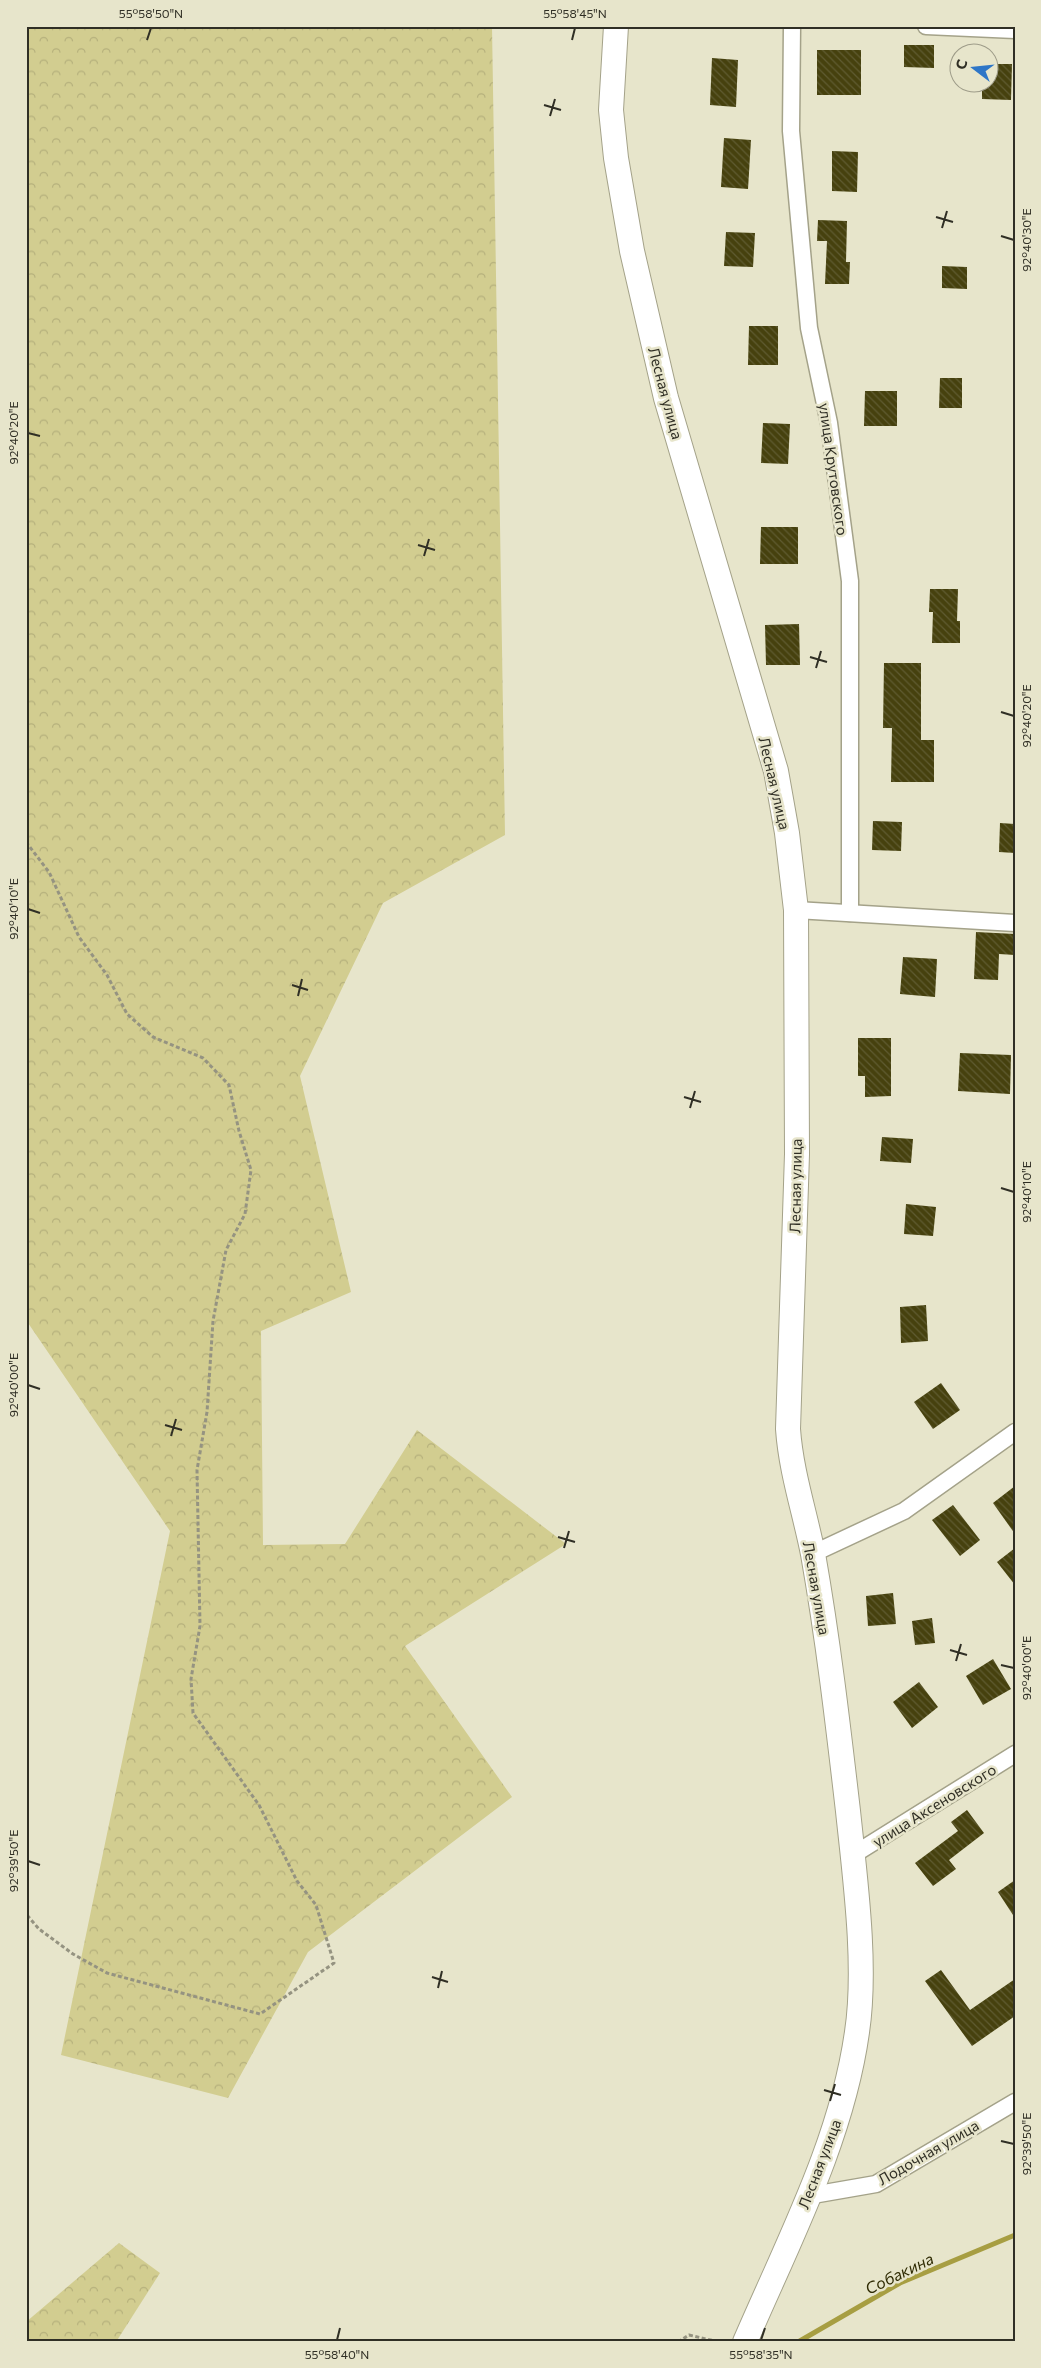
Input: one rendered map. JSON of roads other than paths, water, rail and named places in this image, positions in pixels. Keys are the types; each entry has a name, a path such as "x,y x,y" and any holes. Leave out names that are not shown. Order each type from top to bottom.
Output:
{"main road":[{"name":"Лесная улица","path":"616,26 611,110 616,158 632,251 666,398 776,771 787,833 796,910 797,1154 788,1430 789,1451 812,1554 833,1683 853,1855 861,1972 858,2030 849,2078 808,2196 745,2342"}],"street":[{"name":"улица Крутовского","path":"792,26 791,132 809,328 829,423 850,582 850,913"},
{"path":"926,26 1015,30"},
{"path":"796,910 1015,923"},
{"path":"812,1554 904,1511 1015,1432"},
{"name":"улица Аксеновского","path":"853,1855 1015,1754"},
{"name":"Лодочная улица","path":"808,2196 876,2184 1015,2102"}],"waterway":[{"name":"Собакина","path":"798,2342 900,2283 1015,2235"}]}
